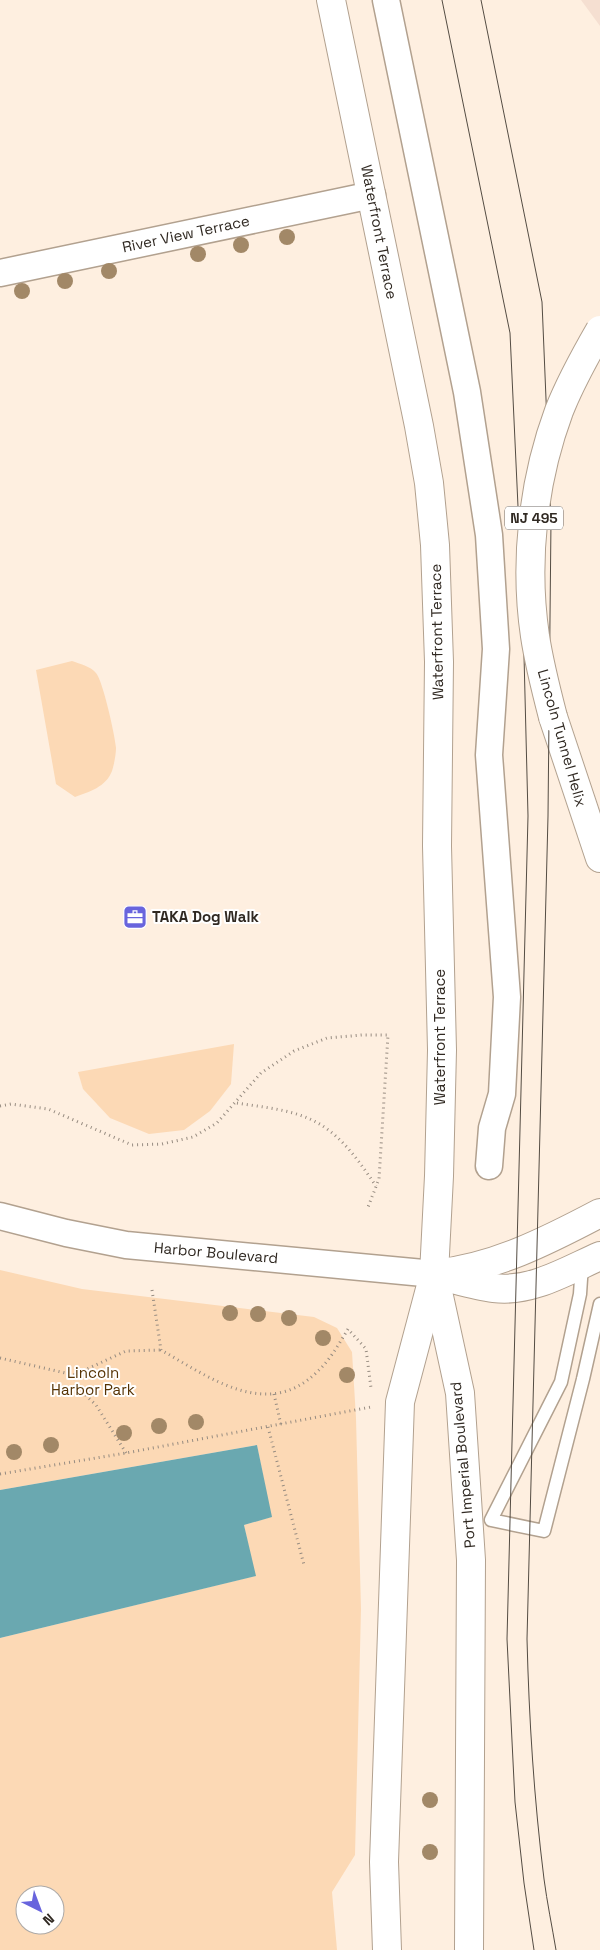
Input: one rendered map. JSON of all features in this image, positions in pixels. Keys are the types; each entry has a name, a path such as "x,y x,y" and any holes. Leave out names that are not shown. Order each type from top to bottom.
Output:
{"main road":[{"name":"Waterfront Terrace","path":"331,0 419,426 429,483 435,545 439,662 438,846 442,1050 434,1274"},
{"name":"Lincoln Tunnel Helix","path":"600,330 577,371 548,442 534,518 531,562 535,636 543,676 561,744 600,858"},
{"path":"434,1274 460,1272 508,1257 542,1243 600,1213"},
{"path":"434,1274 495,1288 506,1288 546,1280 591,1260"},
{"path":"387,1950 384,1862 400,1402 434,1274"},
{"name":"Port Imperial Boulevard","path":"434,1274 460,1393 471,1560 469,1950"}],"street":[{"path":"386,0 468,392 489,535 496,649 489,755 507,997 502,1094 492,1128 489,1166"},
{"name":"River View Terrace","path":"0,273 372,195"},
{"name":"Harbor Boulevard","path":"0,1216 66,1233 126,1245 434,1274"}],"lane":[{"path":"591,1260 580,1294 560,1382 491,1520 544,1530 583,1379 600,1304"}],"path":[{"path":"0,1106 11,1104 48,1109 132,1145 162,1144 193,1137 217,1123 261,1073 294,1052 327,1038 388,1035 379,1179 368,1207"},
{"path":"236,1103 275,1109 312,1120 335,1136 357,1159 376,1186"},
{"path":"152,1290 161,1350"},
{"path":"0,1358 74,1375 126,1351 161,1350 236,1390 258,1394 274,1394 291,1390 317,1372 327,1361 348,1329 366,1349 372,1397"},
{"path":"74,1375 78,1386 96,1405 126,1453"},
{"path":"274,1394 281,1425"},
{"path":"0,1474 281,1425 373,1406"},
{"path":"268,1427 304,1565"}],"shaded area":[{"path":"581,0 600,0 600,26"}],"green space":[{"path":"72,661 91,669 99,678 116,748 112,771 106,781 96,788 75,797 56,784 36,670"},
{"path":"234,1044 231,1084 210,1111 184,1130 149,1134 110,1118 83,1089 78,1072"},
{"name":"Lincoln Harbor Park","path":"0,1270 82,1289 314,1317 337,1328 352,1352 356,1418 361,1609 355,1855 332,1892 337,1950 0,1950 0,1638 255,1576 244,1525 271,1517 257,1445 0,1490"}],"water":[{"path":"257,1445 272,1517 244,1525 256,1576 0,1638 0,1490"}],"tram line":[{"path":"442,0 510,333 523,615 528,816 507,1639 515,1802 534,1950"},
{"path":"481,0 542,302 551,520 548,816 527,1639 537,1819 545,1888 556,1950"}],"place":[{"name":"TAKA Dog Walk","path":"135,917"}]}
